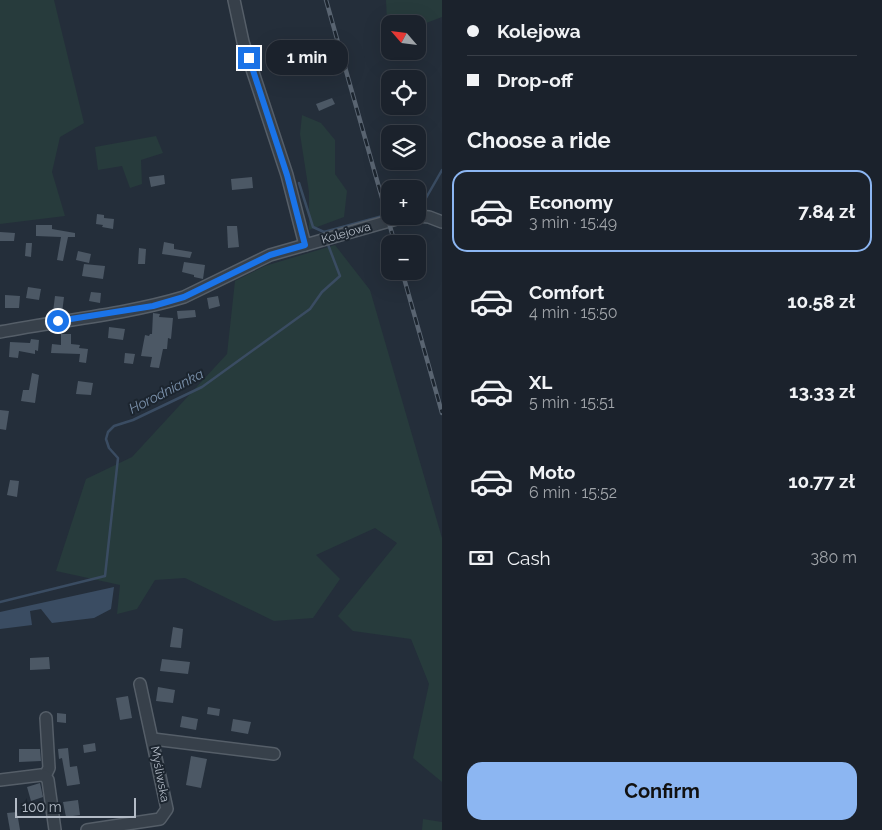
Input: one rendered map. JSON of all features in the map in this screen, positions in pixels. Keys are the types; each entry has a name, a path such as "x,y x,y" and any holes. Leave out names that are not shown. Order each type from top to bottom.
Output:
{"street":[{"path":"234,0 243,42 287,175 305,245"},
{"path":"426,217 442,222"},
{"name":"Kolejowa","path":"0,332 153,306 176,300 270,255 381,223"},
{"name":"Myśliwska","path":"87,830 160,819 167,809 140,684"},
{"path":"46,718 49,768 46,776 55,830"},
{"path":"153,739 274,754"},
{"path":"0,780 46,776"}],"green space":[{"path":"0,0 54,0 84,123 60,137 52,172 65,216 0,224"},
{"path":"386,0 442,0 442,17 426,23 426,15 387,15"},
{"path":"302,115 321,123 335,140 335,174 347,191 344,217 309,230 309,192 300,134"},
{"path":"156,136 163,153 141,160 142,184 130,188 122,166 98,170 95,147"},
{"path":"335,245 370,290 442,538 442,782 413,758 429,684 411,639 353,631 338,616 397,543 375,528 316,555 340,579 313,618 274,621 185,578 155,580 137,609 117,614 120,585 56,571 86,479 132,457 227,354 235,281 265,266"},
{"path":"423,819 442,822 442,830 422,830"}],"water":[{"path":"114,587 111,609 94,618 52,623 41,609 30,611 32,625 0,629 0,612"}],"building":[{"path":"332,98 335,104 319,111 316,104"},
{"path":"164,175 165,184 151,187 149,177"},
{"path":"252,177 253,188 232,190 231,179"},
{"path":"97,214 104,215 104,218 114,219 113,229 96,224"},
{"path":"36,225 52,225 52,229 75,233 75,237 68,237 63,261 57,260 61,237 36,236"},
{"path":"227,226 237,226 239,247 228,248"},
{"path":"0,232 15,233 14,241 0,241"},
{"path":"164,242 174,244 174,249 192,252 190,258 162,254"},
{"path":"26,243 32,243 31,257 25,256"},
{"path":"139,248 146,249 145,264 138,264"},
{"path":"78,251 91,254 89,263 76,260"},
{"path":"184,262 205,265 203,279 182,272"},
{"path":"84,264 105,266 103,279 82,276"},
{"path":"28,287 41,289 39,300 26,298"},
{"path":"91,292 101,293 100,303 89,301"},
{"path":"5,295 20,296 19,308 5,308"},
{"path":"55,296 64,297 62,313 53,312"},
{"path":"218,296 220,306 209,309 207,298"},
{"path":"195,310 196,317 178,319 177,311"},
{"path":"153,313 160,314 159,317 173,318 171,339 168,338 167,349 163,349 159,368 150,367 152,357 141,356 145,335 149,336 152,334"},
{"path":"109,327 125,329 123,340 108,338"},
{"path":"61,334 71,334 71,344 80,345 79,348 88,349 86,363 79,362 80,354 51,353 52,344 61,345"},
{"path":"31,339 39,340 38,351 35,350 35,354 19,351 18,358 9,357 10,342 30,343"},
{"path":"125,353 135,354 133,364 124,363"},
{"path":"32,373 39,375 35,403 21,401 23,390 29,390"},
{"path":"78,381 93,383 91,395 76,394"},
{"path":"0,410 9,411 6,430 0,429"},
{"path":"10,480 19,481 17,497 7,495"},
{"path":"173,627 183,629 181,648 170,647"},
{"path":"49,657 50,669 30,670 30,658"},
{"path":"162,659 190,662 188,674 160,671"},
{"path":"158,687 175,690 173,703 156,701"},
{"path":"128,696 132,718 120,720 116,698"},
{"path":"208,707 220,709 219,716 207,714"},
{"path":"57,713 66,714 66,723 57,722"},
{"path":"182,716 198,719 196,730 180,727"},
{"path":"233,719 251,722 248,734 231,731"},
{"path":"95,743 96,751 84,753 83,745"},
{"path":"68,748 70,767 77,766 80,784 67,786 62,758 59,759 58,749"},
{"path":"19,749 40,749 41,761 19,762"},
{"path":"191,756 207,759 201,788 186,785"},
{"path":"40,783 43,797 31,801 27,787"},
{"path":"78,800 80,815 66,817 63,802"},
{"path":"17,812 20,830 10,830 7,813"}],"waterway":[{"name":"Horodnianka","path":"426,198 442,170"},
{"path":"299,183 313,227 324,232"},
{"name":"Horodnianka","path":"325,236 324,232 381,216"},
{"name":"Horodnianka","path":"0,602 105,576 118,458 109,448 106,439 108,432 114,426 133,420 202,387 310,309 322,292 340,276 327,242"}],"railway":[{"path":"326,0 392,235"},
{"path":"405,280 442,413"}],"route":[{"path":"58,321 153,306 184,297 270,255 305,245 287,175 249,58"}]}
